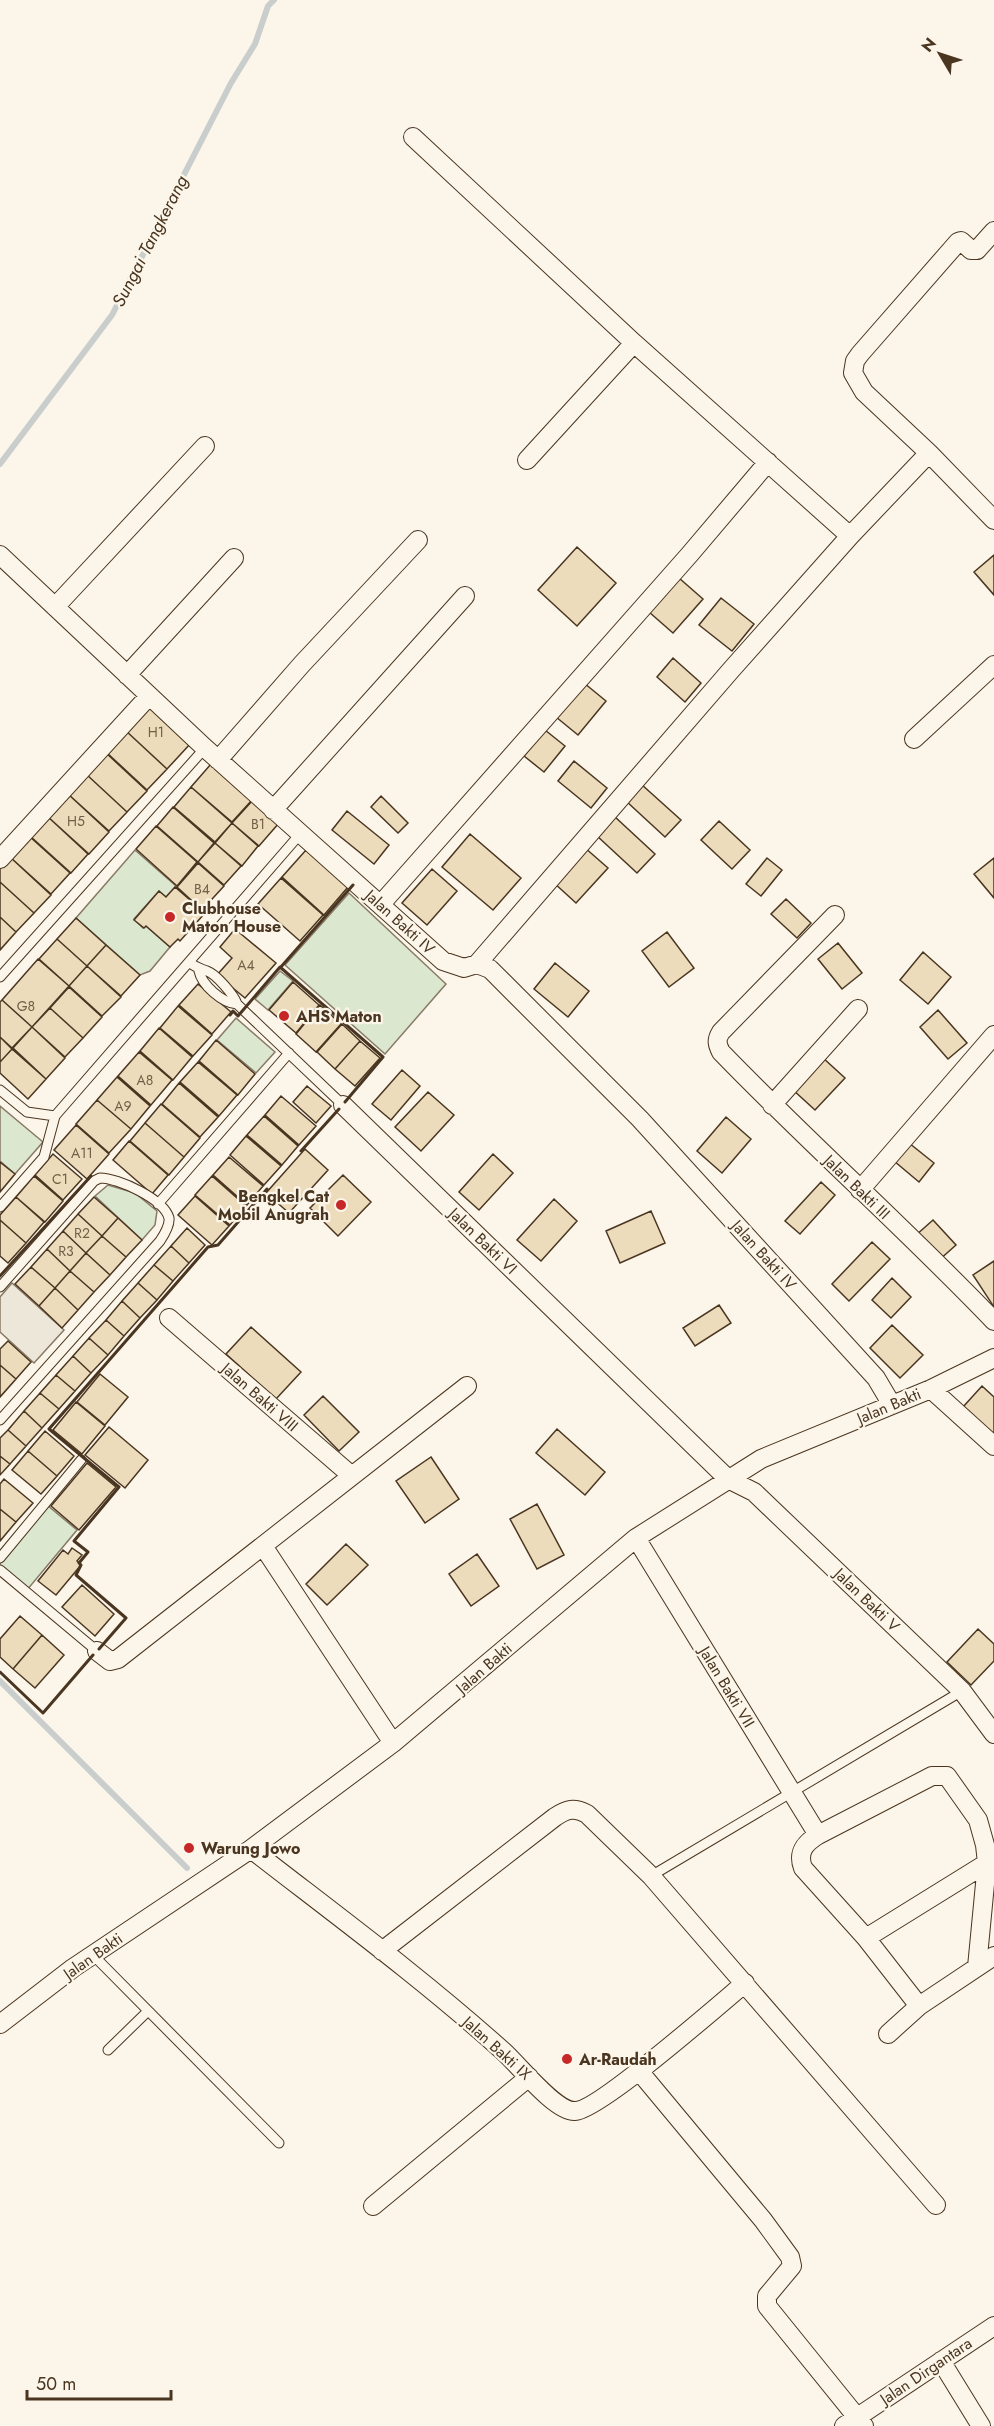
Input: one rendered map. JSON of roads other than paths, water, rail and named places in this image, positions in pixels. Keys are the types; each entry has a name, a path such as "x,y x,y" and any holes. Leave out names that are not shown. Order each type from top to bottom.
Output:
{"street":[{"path":"412,137 634,343 850,536"},
{"path":"994,231 977,250 971,250 961,241 958,242 860,354 853,367 855,379 864,392 929,453 994,520"},
{"path":"527,460 634,343"},
{"path":"55,607 205,446"},
{"path":"477,964 731,670 850,536 929,453"},
{"path":"381,904 690,554 768,462"},
{"path":"212,754 302,664 418,540"},
{"name":"Jalan Bakti IV","path":"0,555 273,810 443,961 464,968 477,964 490,969 640,1119 876,1378 892,1405"},
{"path":"127,675 234,558"},
{"path":"273,810 465,596"},
{"path":"914,739 994,666"},
{"path":"0,859 149,696"},
{"name":"Jalan Bakti III","path":"835,915 721,1032 717,1041 721,1052 772,1105 994,1321"},
{"path":"772,1105 858,1009"},
{"path":"860,1190 994,1035"},
{"name":"Jalan Bakti VI","path":"342,1105 728,1479"},
{"name":"Jalan Bakti VIII","path":"169,1318 352,1476"},
{"name":"Jalan Bakti","path":"0,2024 93,1955 251,1849 393,1743 636,1538 761,1459 931,1389 994,1358"},
{"path":"97,1652 110,1660 118,1659 467,1386"},
{"path":"931,1389 994,1446"},
{"name":"Jalan Bakti V","path":"728,1479 754,1492 962,1691 994,1734"},
{"name":"Jalan Bakti VII","path":"636,1538 818,1835"},
{"path":"263,1546 393,1743"},
{"path":"919,2006 866,1938 803,1868 801,1858 806,1843 932,1776 944,1774 953,1782 978,1820 983,1832 987,1863 977,1967"},
{"path":"382,1951 555,1817 569,1809 578,1809 587,1814 651,1876 936,2205"},
{"name":"Jalan Bakti IX","path":"251,1849 382,1951 504,2052 563,2109 575,2111 590,2107 639,2071 745,1983"},
{"path":"866,1938 987,1863"},
{"path":"888,2034 919,2006 994,1956"},
{"name":"Jalan Dirgantara","path":"639,2071 763,2220 790,2257 792,2264 790,2269 767,2296 766,2303 856,2423 941,2361 994,2326"},
{"path":"373,2206 529,2077"},
{"path":"941,2361 981,2426"}],"lane":[{"path":"0,977 212,754"},
{"path":"0,1207 44,1157 55,1116 301,833"},
{"name":"Jalan Bakti VI","path":"189,962 199,970 201,979 214,992 228,1004 237,1004 342,1105"},
{"path":"158,1204 289,1053"},
{"path":"0,1090 27,1113 55,1116"},
{"path":"0,1287 94,1181 100,1178 137,1188 158,1204 168,1216 169,1222 160,1241 0,1420"},
{"path":"0,1558 81,1460"},
{"path":"0,1570 97,1652"},
{"path":"651,1876 962,1691"},
{"path":"93,1955 279,2143"},
{"path":"108,2050 148,2011"}],"waterway":[{"name":"Sungai Tangkerang","path":"0,464 112,315 231,83 255,44 268,6 274,0"},
{"path":"0,1681 187,1868"}],"place":[{"name":"Clubhouse Maton House","path":"170,917"},
{"name":"AHS Maton","path":"284,1016"},
{"name":"Bengkel Cat Mobil Anugrah","path":"341,1205"},
{"name":"Warung Jowo","path":"189,1848"},
{"name":"Ar-Raudah","path":"567,2059"}]}
